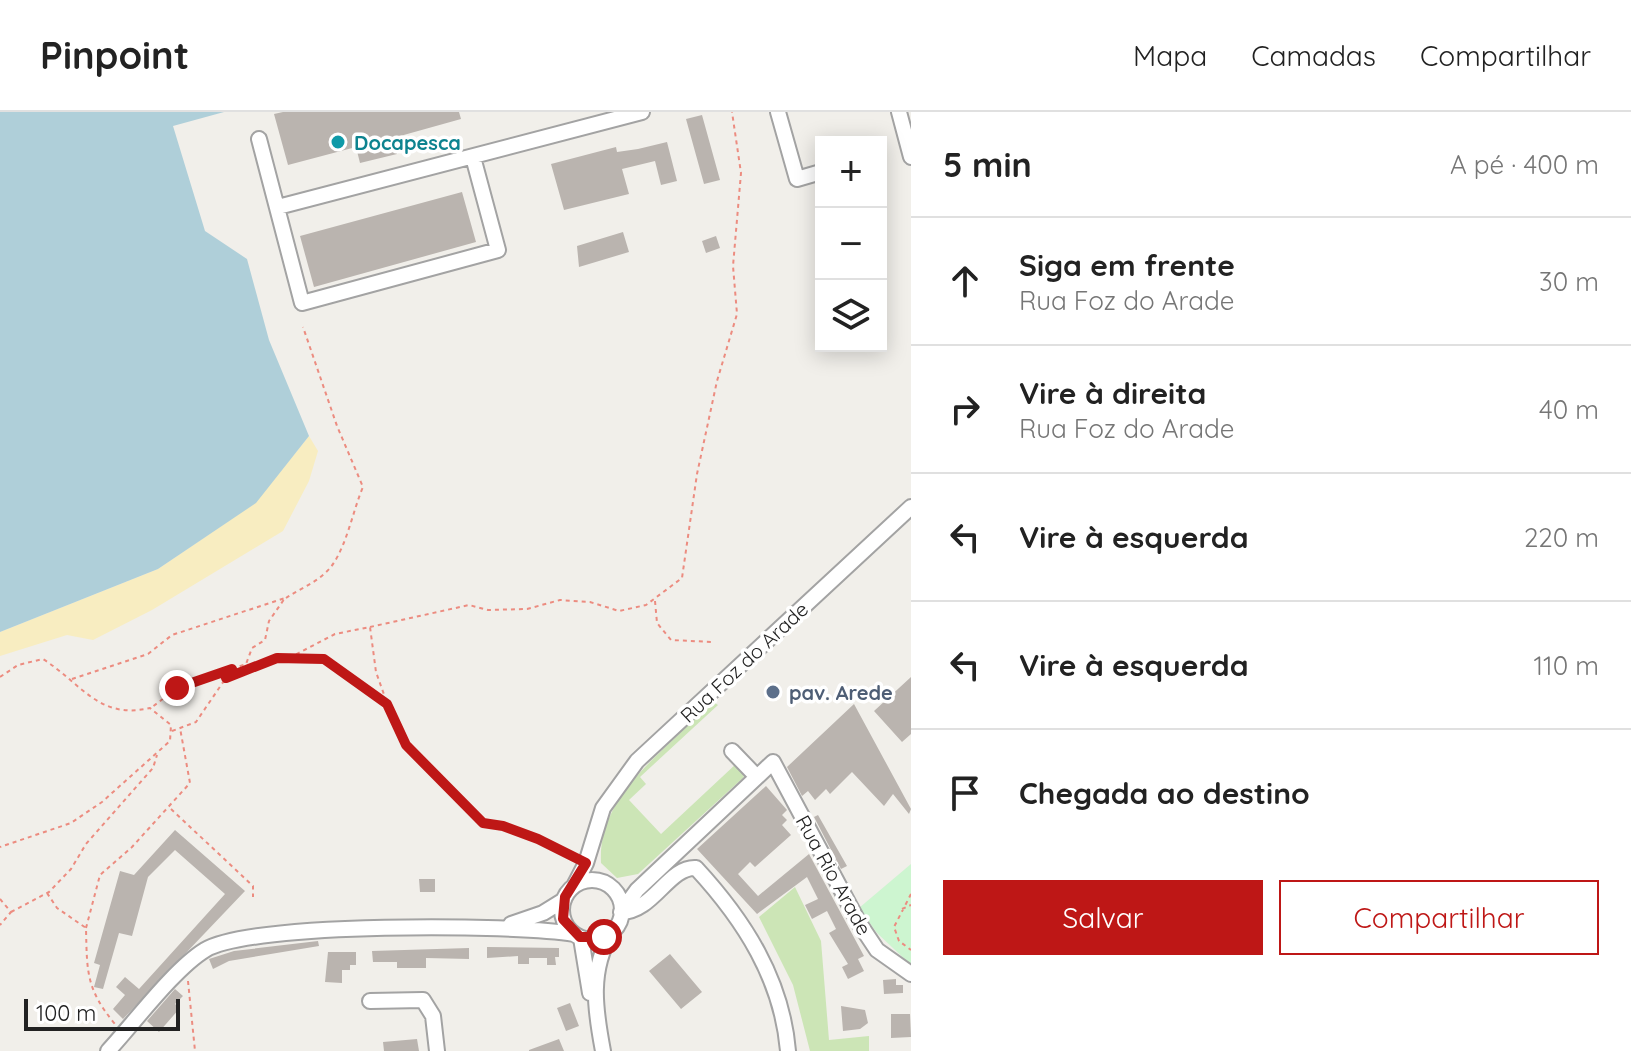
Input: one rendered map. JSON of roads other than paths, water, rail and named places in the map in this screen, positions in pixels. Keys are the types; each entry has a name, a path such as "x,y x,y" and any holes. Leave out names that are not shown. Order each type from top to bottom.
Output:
{"street":[{"path":"278,207 642,112"},
{"path":"778,112 797,179 815,174"},
{"path":"899,112 911,157"},
{"path":"259,139 302,303 498,250 473,157"},
{"name":"Rua Foz do Arade","path":"475,928 522,922 564,900 586,863 603,808 637,761 911,507"},
{"path":"597,1021 597,963 621,912 637,890 757,777 732,751"},
{"name":"Rua Rio Arade","path":"757,777 773,762 859,923 877,950 911,974"},
{"name":"Rua Foz do Arade","path":"596,832 594,866 619,900 621,912"},
{"path":"574,886 586,881 605,884 636,882 665,863"},
{"path":"621,912 638,910 676,876 690,867 696,868 749,934 762,959 780,1003 788,1051"},
{"path":"564,900 563,919 578,936 603,1051"},
{"path":"108,1051 186,966 204,950 231,941 317,931 546,929 598,939 612,932"},
{"path":"370,1001 423,1000 433,1016 437,1051"}],"water":[{"path":"0,112 224,112 173,126 205,231 247,259 269,340 309,436 256,503 158,569 0,632"}],"place":[{"name":"Docapesca","path":"338,142"},
{"name":"pav. Arede","path":"773,692"}]}
